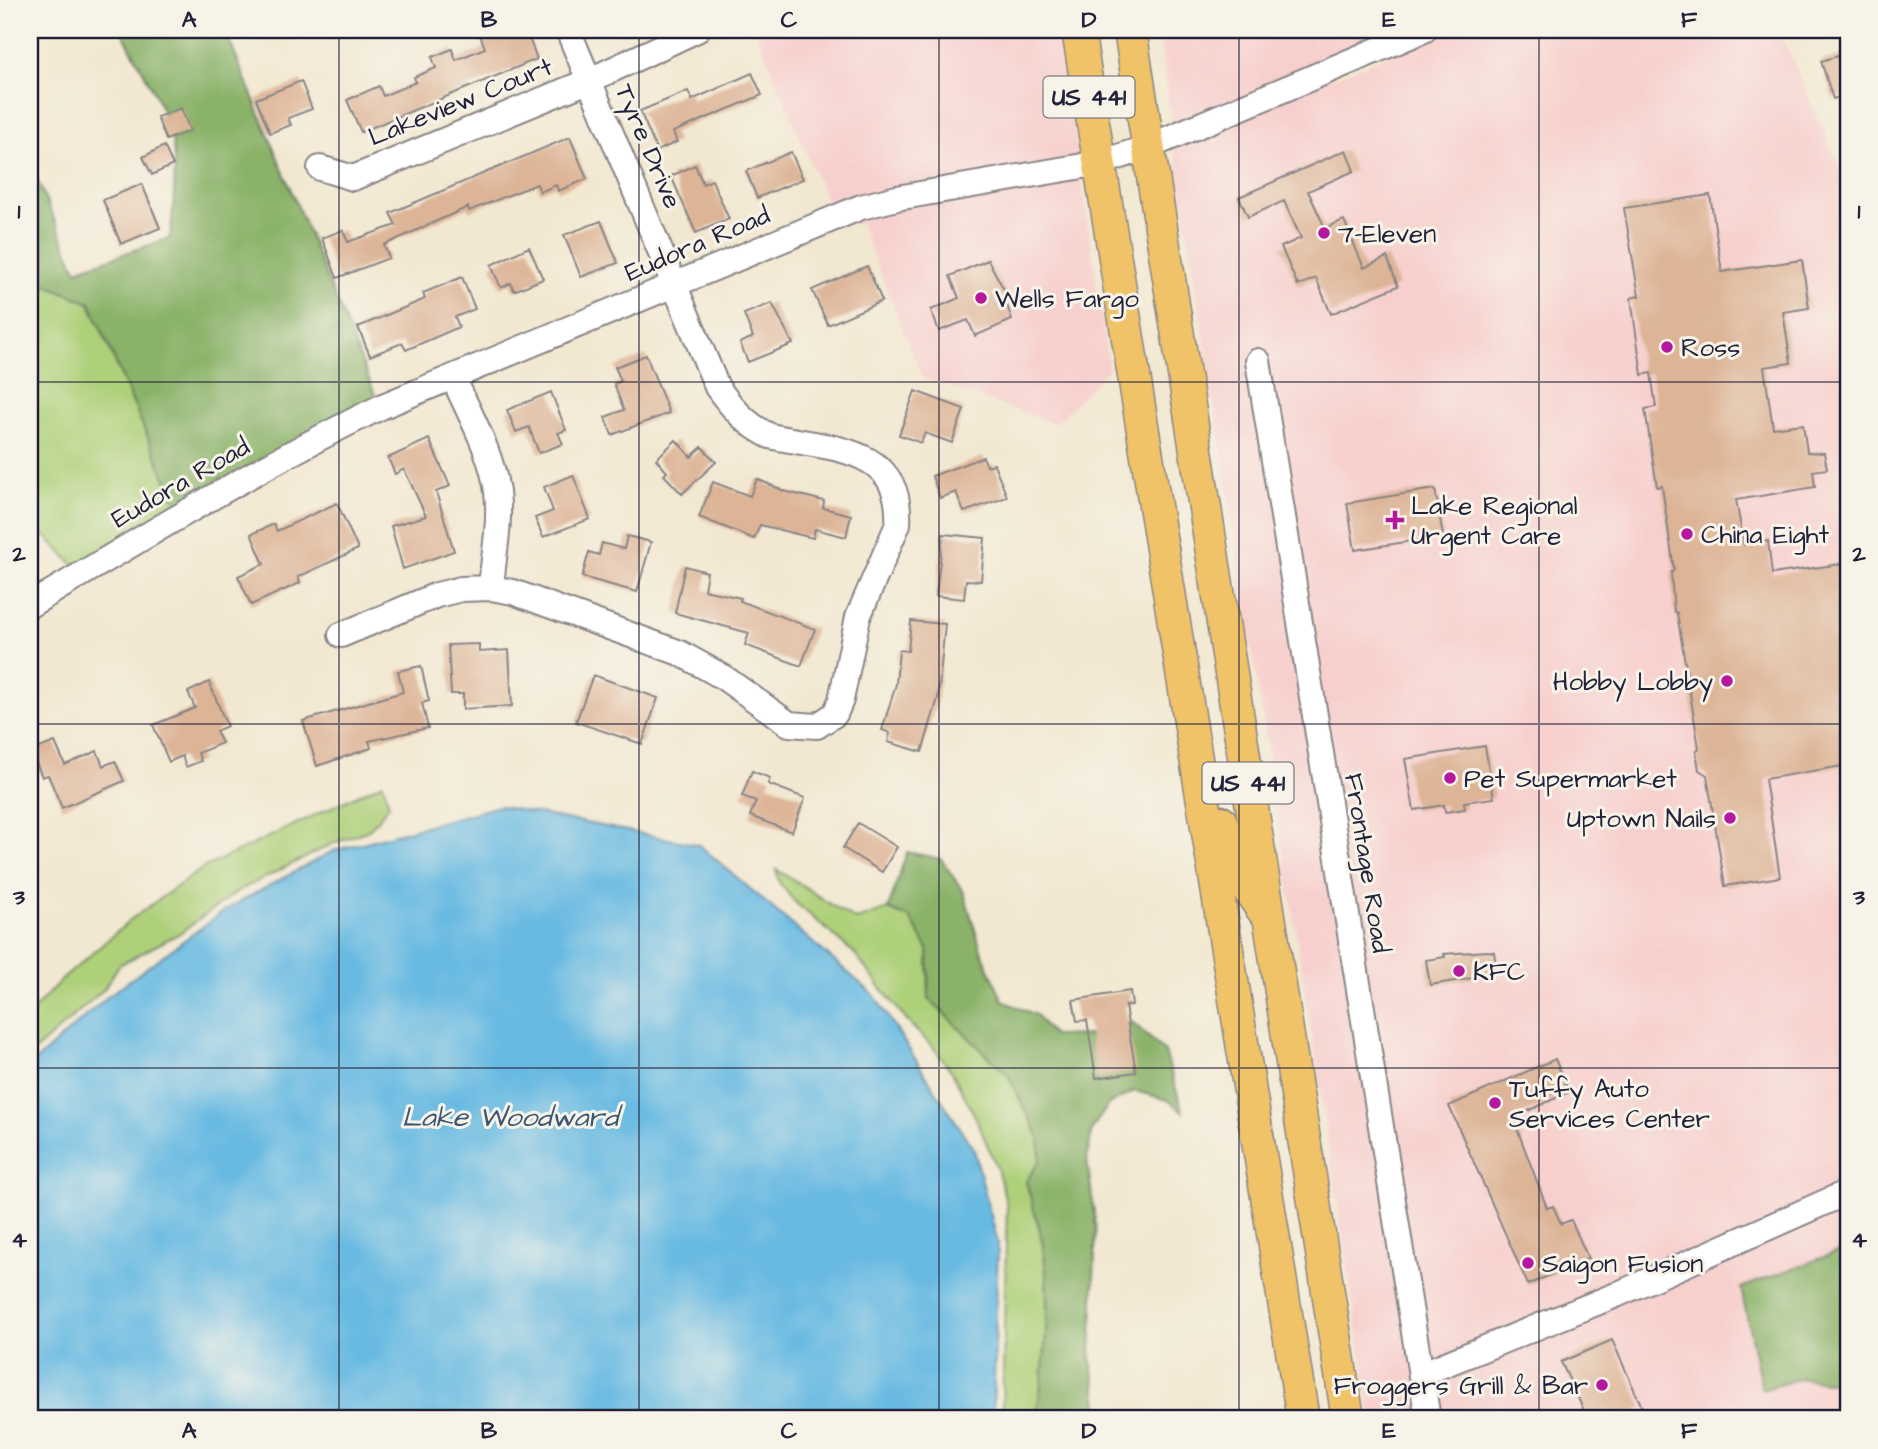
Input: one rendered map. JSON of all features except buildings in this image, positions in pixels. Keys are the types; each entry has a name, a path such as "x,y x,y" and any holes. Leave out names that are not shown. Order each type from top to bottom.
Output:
{"main road":[{"name":"US 441","path":"1078,30 1303,1419"},
{"name":"US 441","path":"1130,30 1348,1419"},
{"path":"1193,737 1240,878 1269,918"}],"street":[{"name":"Tyre Drive","path":"491,588 547,602 680,653 723,677 789,724 817,726 835,713 847,683 858,617 898,524 899,510 893,491 880,468 860,455 770,436 744,420 717,387 568,30"},
{"name":"Lakeview Court","path":"320,168 353,178 588,80 697,30"},
{"name":"Eudora Road","path":"30,605 313,440 453,377 861,207 897,198 1100,163 1149,147 1424,30"},
{"name":"Frontage Road","path":"1258,362 1428,1419"},
{"path":"341,635 437,595 491,588 499,511 497,490 491,464 453,377"},
{"path":"1421,1374 1578,1311 1848,1192"}],"shaded area":[{"path":"755,30 1060,30 1079,158 830,210"},
{"path":"1158,30 1401,30 1172,127"},
{"path":"1447,30 1779,30 1848,185 1848,1248 1741,1288 1801,1378 1848,1385 1848,1419 1371,1419 1174,145"},
{"path":"1081,176 1109,369 1055,424 922,377 860,223 844,224 864,216"}],"green space":[{"path":"121,30 225,30 377,399 178,507 90,303 30,278 30,163 76,270 170,238 174,189 172,139 157,100"},
{"path":"30,278 90,303 178,507 76,567 37,528 30,527"},
{"path":"383,783 389,805 369,830 332,844 238,891 180,933 119,965 104,989 30,1055 30,1014 56,985 134,917 203,868"},
{"path":"907,852 941,859 964,893 981,950 1003,1001 1036,1015 1053,1036 1093,1035 1132,1022 1165,1052 1183,1112 1168,1100 1135,1091 1109,1104 1092,1129 1087,1159 1096,1227 1091,1357 1100,1419 1035,1419 1044,1356 1047,1287 1043,1245 1026,1182 1040,1160 1039,1137 1008,1075 929,999 928,949 910,918 888,909"},
{"path":"776,870 857,920 888,909 910,918 928,949 929,999 1008,1075 1039,1137 1040,1160 1026,1182 1043,1246 1047,1288 1042,1378 1035,1419 1002,1419 1007,1205 997,1168 976,1118 952,1072 933,1047 907,1021 854,953 795,902 779,882"},
{"path":"1848,1248 1848,1385 1801,1378 1762,1390 1741,1288"}],"water":[{"name":"Lake Woodward","path":"499,806 699,845 874,995 974,1150 998,1243 993,1419 30,1419 30,1066 108,996 228,908 333,851"}],"place":[{"name":"7-Eleven","path":"1324,233"},
{"name":"Wells Fargo","path":"981,298"},
{"name":"Ross","path":"1667,347"},
{"name":"Lake Regional Urgent Care","path":"1395,520"},
{"name":"China Eight","path":"1687,534"},
{"name":"Hobby Lobby","path":"1727,681"},
{"name":"Pet Supermarket","path":"1450,778"},
{"name":"Uptown Nails","path":"1730,818"},
{"name":"KFC","path":"1459,971"},
{"name":"Tuffy Auto Services Center","path":"1495,1103"},
{"name":"Saigon Fusion","path":"1528,1263"},
{"name":"Froggers Grill & Bar","path":"1602,1385"}]}
